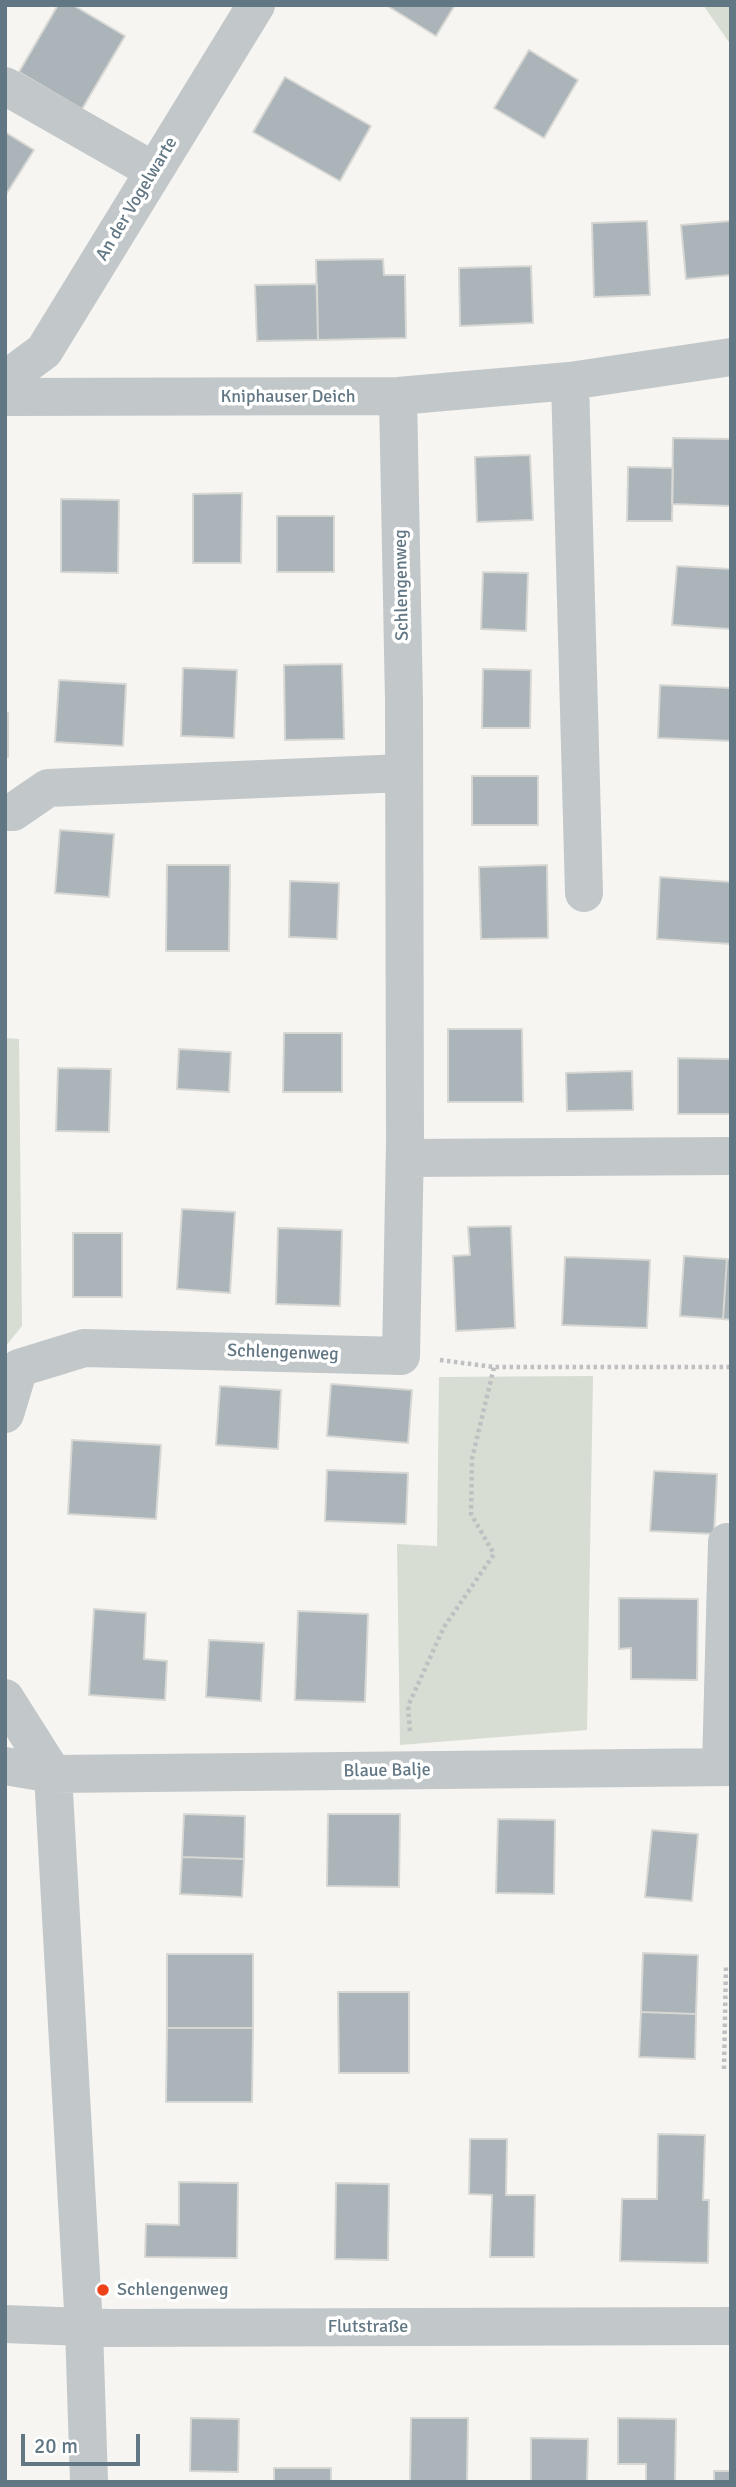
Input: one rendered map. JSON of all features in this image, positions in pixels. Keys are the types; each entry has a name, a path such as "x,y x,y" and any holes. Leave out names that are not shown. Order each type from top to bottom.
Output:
{"street":[{"name":"An der Vogelwarte","path":"5,380 44,351 256,5"},
{"path":"5,86 154,172"},
{"name":"Kniphauser Deich","path":"5,397 398,396 570,381 731,356"},
{"path":"570,381 584,893"},
{"name":"Schlengenweg","path":"5,1414 19,1368 83,1348 401,1356 405,1158 398,396"},
{"path":"5,812 13,812 48,788 403,773"},
{"path":"405,1158 731,1156"},
{"name":"Blaue Balje","path":"54,1774 726,1767 727,1542"},
{"path":"5,1698 54,1774 84,2328 89,2482"},
{"path":"5,1766 54,1774"},
{"name":"Flutstraße","path":"5,2324 84,2328 731,2326"}],"path":[{"path":"401,1356 494,1367 731,1367"},
{"path":"413,1770 408,1706 444,1627 494,1554 471,1514 472,1459 494,1367"},
{"path":"724,2069 726,1964"}],"shaded area":[{"path":"703,5 731,5 731,45"},
{"path":"5,1038 19,1039 22,1326 5,1347"},
{"path":"593,1376 587,1730 400,1745 397,1544 437,1546 439,1377"}],"building":[{"path":"58,5 73,5 125,36 82,109 19,72"},
{"path":"386,5 455,5 436,36"},
{"path":"529,50 578,80 544,138 494,108"},
{"path":"285,77 371,126 340,181 253,132"},
{"path":"5,132 34,150 5,196"},
{"path":"647,221 650,295 594,297 592,223"},
{"path":"731,221 731,275 686,279 681,225"},
{"path":"383,259 384,275 405,275 406,338 318,340 316,260"},
{"path":"531,266 533,323 460,326 459,268"},
{"path":"317,284 318,340 257,341 255,285"},
{"path":"673,438 731,439 731,506 672,504"},
{"path":"530,455 533,520 477,522 475,457"},
{"path":"628,467 673,468 672,521 627,521"},
{"path":"242,493 241,563 193,563 193,494"},
{"path":"61,499 119,500 118,573 61,572"},
{"path":"277,516 334,516 334,572 277,572"},
{"path":"677,566 731,569 731,629 672,625"},
{"path":"483,572 528,573 526,631 481,629"},
{"path":"342,664 344,739 285,740 284,665"},
{"path":"183,668 237,670 234,738 181,736"},
{"path":"483,669 531,670 530,728 482,728"},
{"path":"59,680 126,684 123,746 55,742"},
{"path":"660,685 731,688 731,741 658,738"},
{"path":"5,713 8,713 8,757 5,757"},
{"path":"472,776 538,776 538,825 472,825"},
{"path":"60,830 114,834 109,897 55,893"},
{"path":"167,865 230,865 229,951 166,951"},
{"path":"547,865 548,938 481,939 479,867"},
{"path":"660,877 731,882 731,944 657,939"},
{"path":"290,881 339,883 337,939 289,937"},
{"path":"448,1029 522,1029 523,1102 448,1102"},
{"path":"284,1033 342,1033 342,1092 283,1092"},
{"path":"179,1049 231,1052 229,1092 177,1089"},
{"path":"678,1058 731,1059 731,1114 678,1114"},
{"path":"58,1068 111,1069 109,1132 56,1131"},
{"path":"632,1071 633,1110 567,1111 566,1073"},
{"path":"182,1209 235,1212 230,1293 177,1289"},
{"path":"511,1226 515,1328 456,1331 453,1256 470,1255 468,1227"},
{"path":"278,1228 342,1230 340,1306 276,1304"},
{"path":"73,1233 122,1233 122,1297 73,1297"},
{"path":"684,1256 727,1259 723,1319 680,1316"},
{"path":"565,1257 650,1260 647,1328 562,1325"},
{"path":"727,1259 731,1259 731,1320 723,1319"},
{"path":"331,1384 412,1390 408,1443 327,1436"},
{"path":"220,1386 281,1390 278,1449 216,1445"},
{"path":"72,1440 161,1445 156,1519 68,1514"},
{"path":"327,1470 408,1473 406,1524 325,1521"},
{"path":"654,1471 717,1474 714,1534 650,1531"},
{"path":"619,1598 698,1599 697,1680 631,1679 631,1648 619,1649"},
{"path":"94,1609 146,1613 144,1659 167,1661 165,1700 89,1695"},
{"path":"298,1611 368,1614 365,1702 295,1700"},
{"path":"209,1640 264,1643 261,1701 206,1697"},
{"path":"184,1814 245,1816 244,1859 182,1857"},
{"path":"328,1814 400,1814 399,1887 327,1886"},
{"path":"498,1819 555,1820 554,1894 496,1893"},
{"path":"652,1830 698,1834 692,1901 645,1897"},
{"path":"182,1857 244,1859 242,1897 180,1894"},
{"path":"643,1953 698,1955 696,2014 641,2012"},
{"path":"167,1954 253,1954 253,2028 167,2028"},
{"path":"338,1992 409,1992 409,2073 339,2073"},
{"path":"641,2012 696,2014 695,2059 639,2057"},
{"path":"167,2028 253,2028 252,2102 166,2102"},
{"path":"658,2134 705,2135 703,2200 709,2200 708,2263 620,2261 622,2199 657,2199"},
{"path":"470,2139 507,2139 506,2195 535,2195 534,2257 490,2257 492,2195 469,2194"},
{"path":"179,2182 238,2183 237,2258 145,2257 146,2224 179,2225"},
{"path":"336,2183 389,2184 388,2260 335,2259"},
{"path":"191,2418 239,2419 238,2472 190,2471"},
{"path":"411,2418 468,2418 467,2482 410,2482"},
{"path":"618,2418 676,2419 675,2482 646,2482 646,2464 618,2464"},
{"path":"531,2438 588,2439 587,2482 531,2482"},
{"path":"274,2468 331,2468 331,2482 274,2482"},
{"path":"714,2471 731,2471 731,2482 714,2482"}],"place":[{"name":"Schlengenweg","path":"103,2290"}]}
